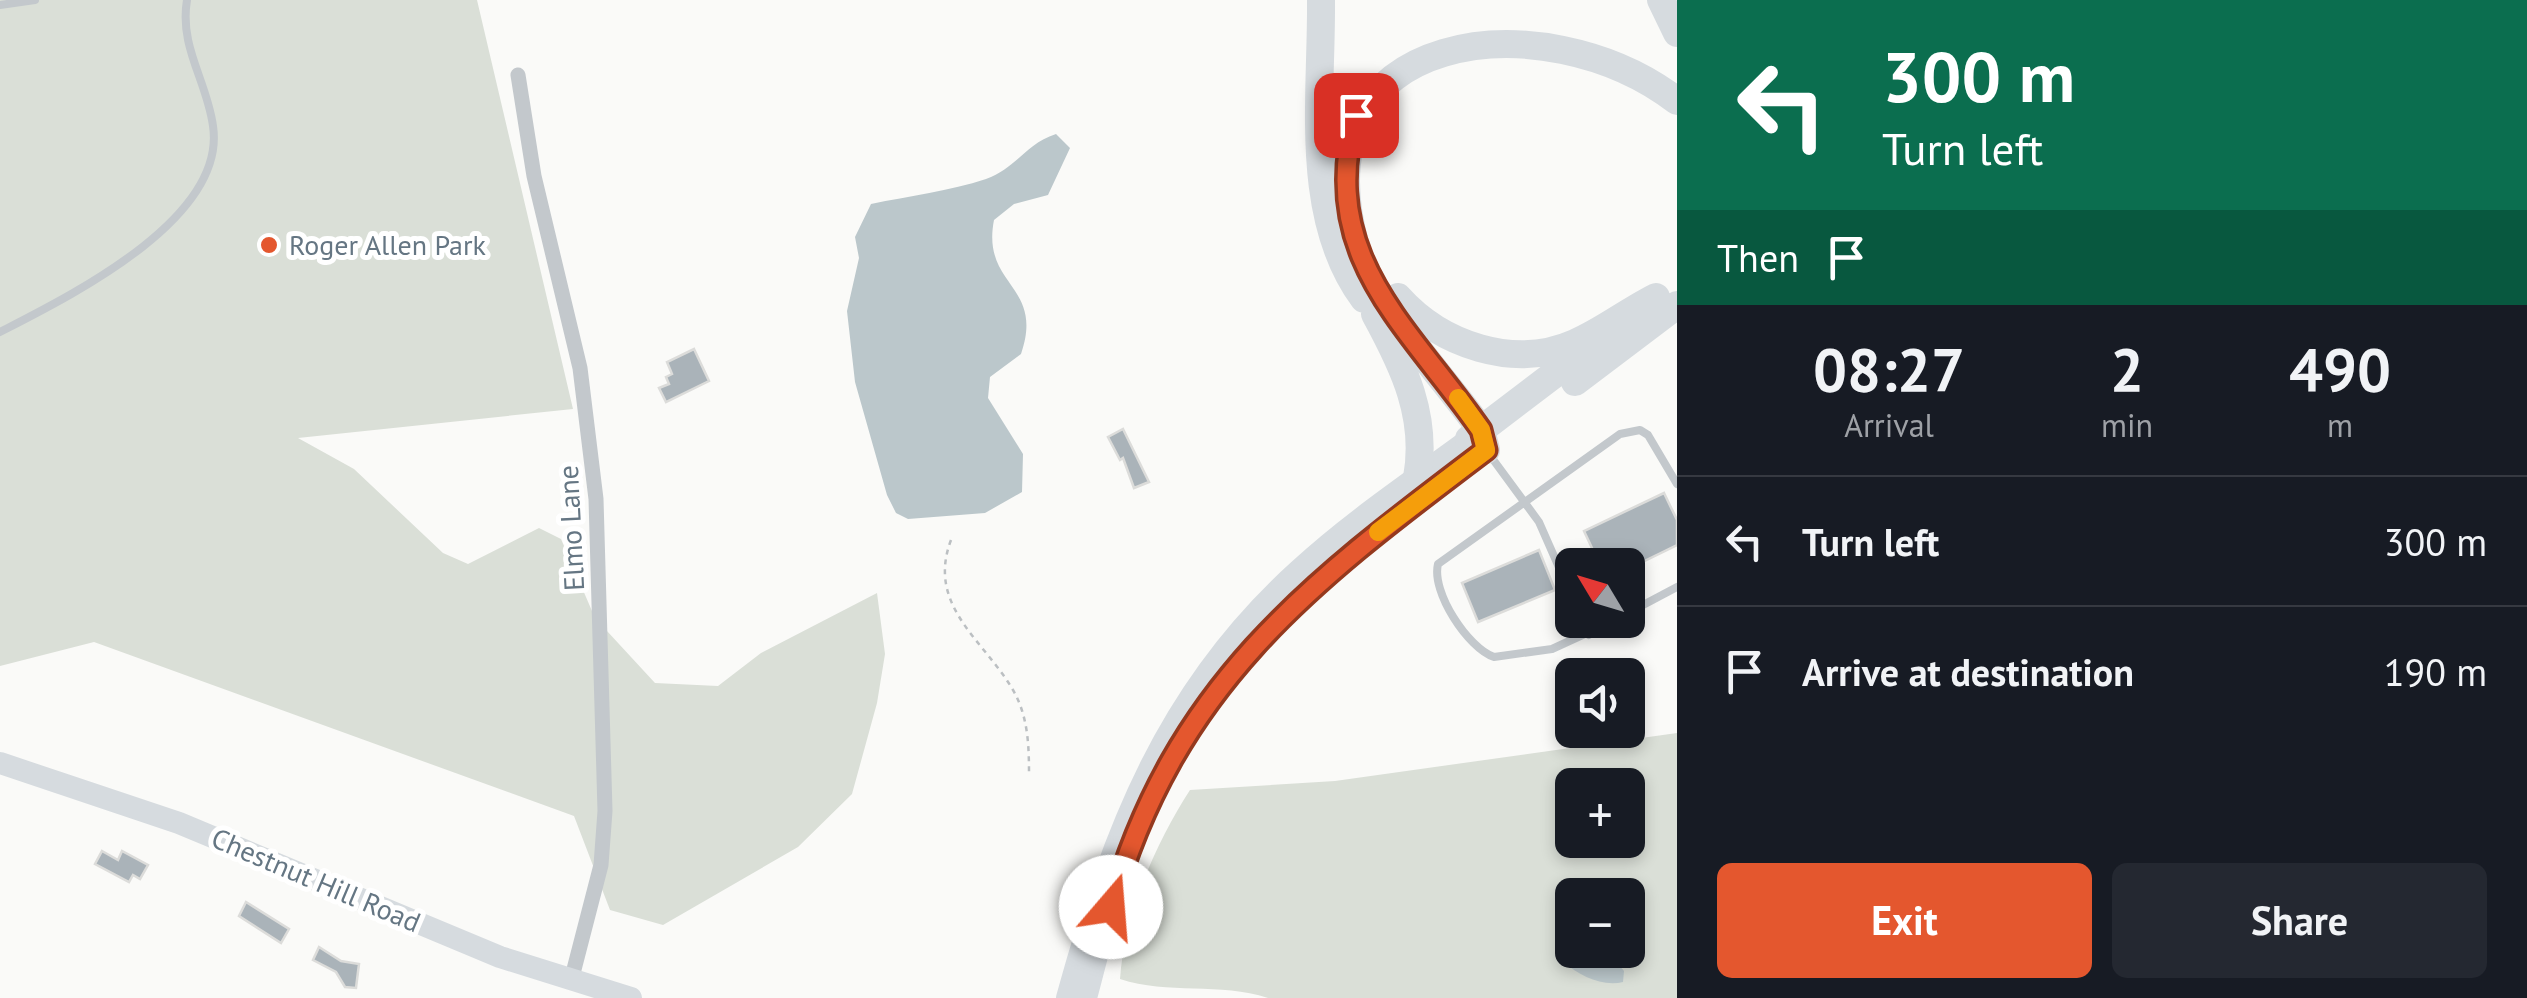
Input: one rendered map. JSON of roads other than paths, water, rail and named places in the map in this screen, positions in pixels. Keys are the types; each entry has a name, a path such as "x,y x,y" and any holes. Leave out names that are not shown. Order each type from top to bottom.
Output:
{"highway":[{"path":"1321,0 1324,198 1342,265 1375,314 1479,440"},
{"path":"1661,0 1677,33"},
{"path":"1442,23 1394,56 1364,96 1347,146 1344,171 1357,253 1376,288 1479,440"},
{"path":"1612,35 1638,55 1677,101"},
{"path":"1350,222 1372,265 1418,318 1450,337 1490,351 1528,354 1570,346 1670,294"},
{"path":"1479,440 1670,294"},
{"path":"1375,314 1397,355 1418,416 1421,452 1416,478"}],"street":[{"name":"Elmo Lane","path":"518,75 534,176 580,368 596,499 605,811 601,866 571,981"},
{"path":"1068,998 1123,820 1148,766 1191,694 1239,631 1281,586 1416,478 1479,440"},
{"path":"1086,998 1136,834 1171,763 1222,683 1277,618 1479,440"},
{"name":"Chestnut Hill Road","path":"0,763 179,822 500,957 631,998"}],"lane":[{"path":"0,6 35,0"},
{"path":"0,332 129,254 176,220 199,192 212,163 214,132 187,44 186,0"},
{"path":"1579,638 1552,649 1494,657 1466,638 1436,572 1445,557 1607,442 1630,430 1640,430 1655,443 1677,484"},
{"path":"1479,440 1525,502 1555,556"},
{"path":"1645,604 1677,587"}],"place":[{"name":"Roger Allen Park","path":"269,245"}]}
